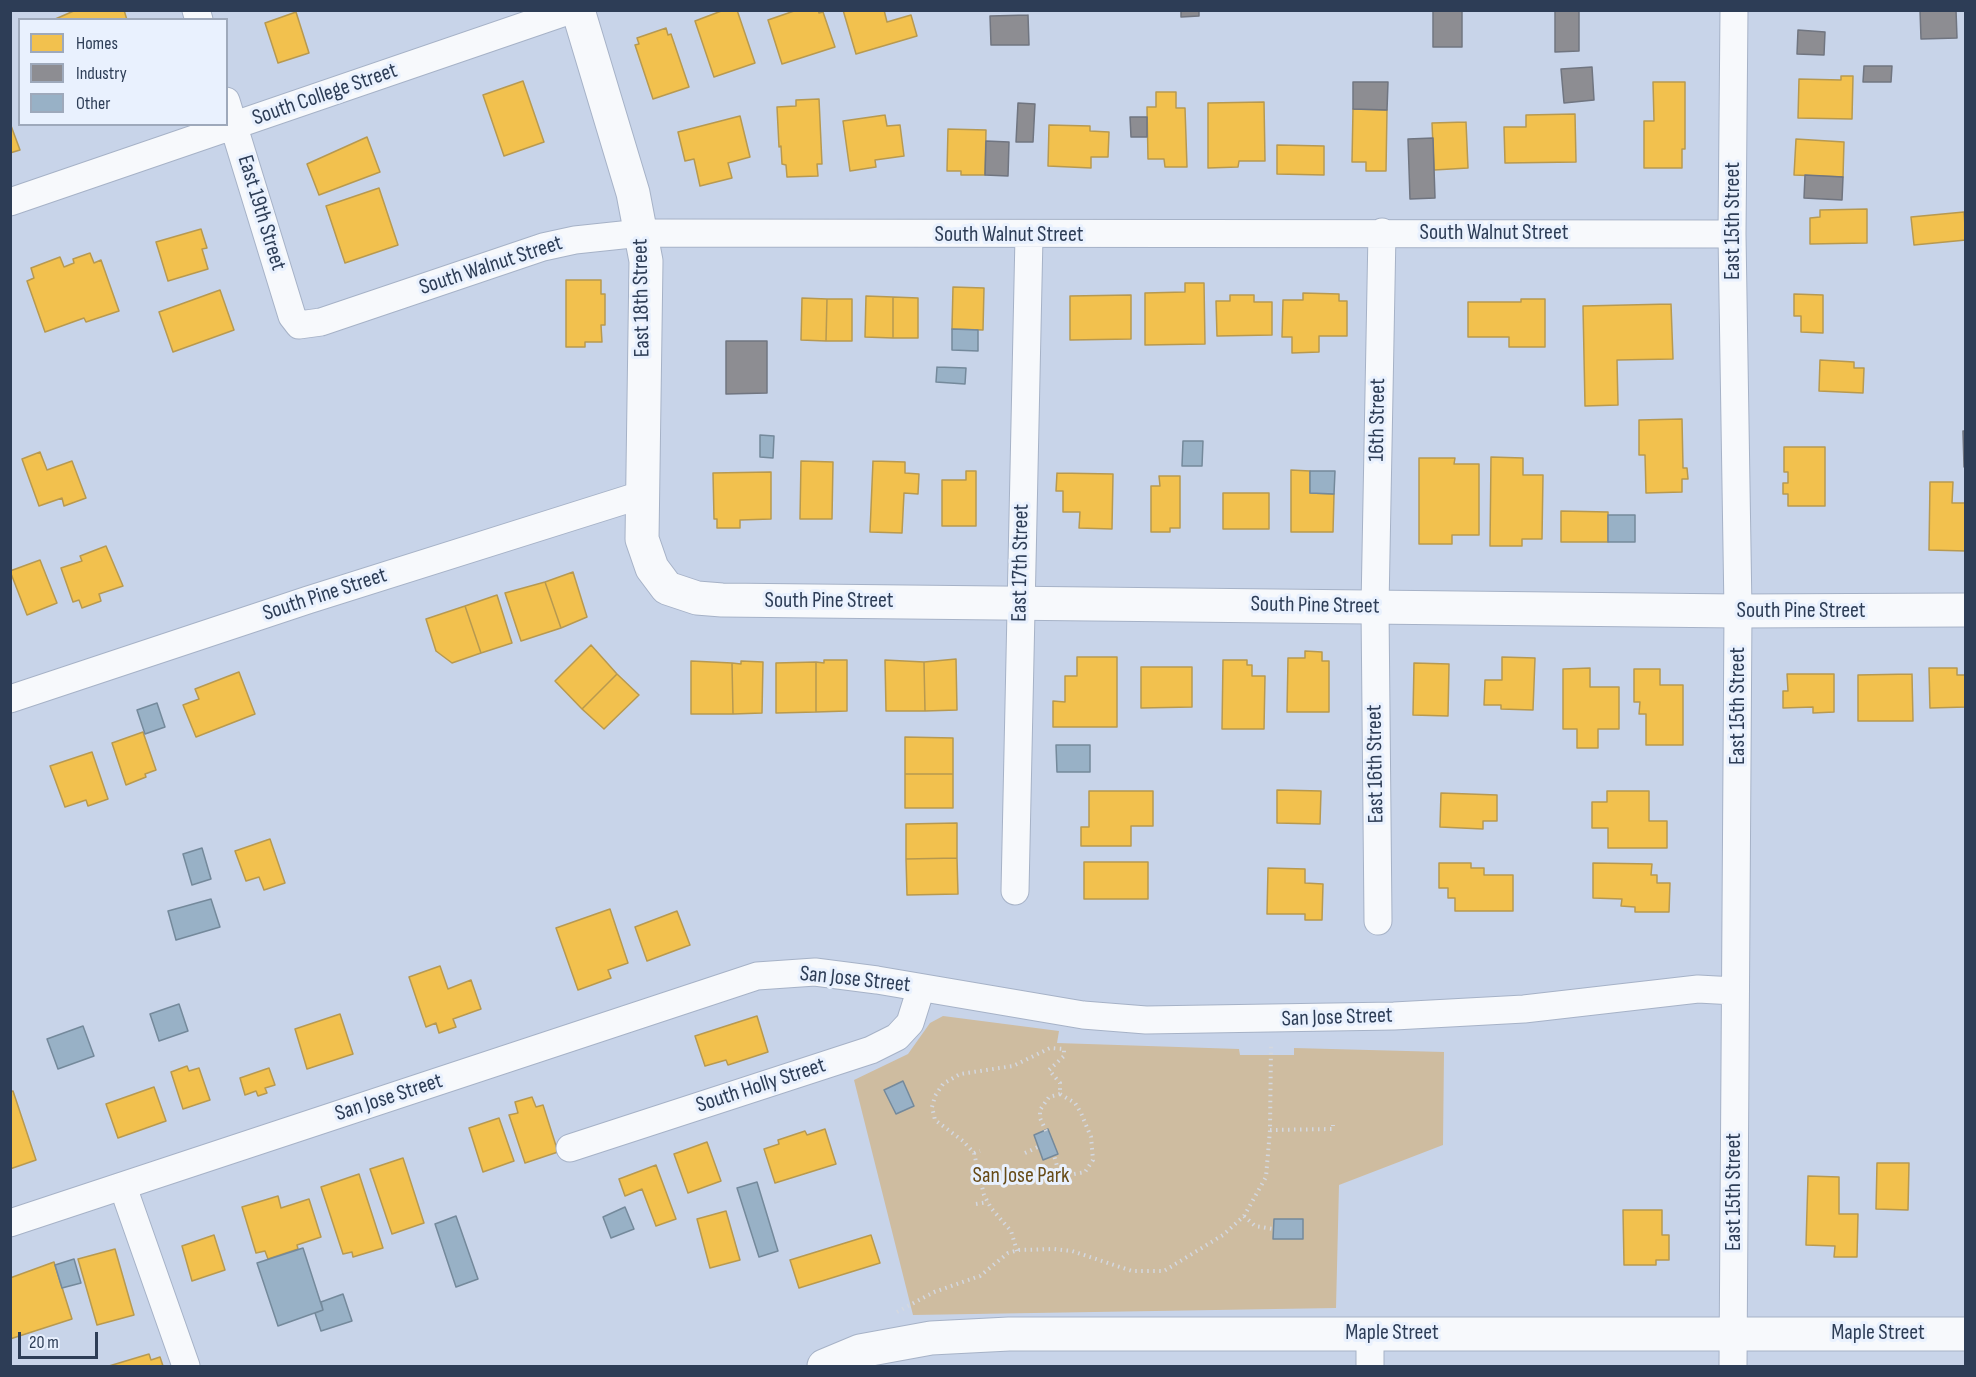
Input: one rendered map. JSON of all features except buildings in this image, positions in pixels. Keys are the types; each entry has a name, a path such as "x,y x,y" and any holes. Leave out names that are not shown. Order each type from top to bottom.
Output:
{"street":[{"name":"South College Street","path":"231,113 571,10"},
{"name":"East 18th Street","path":"578,10 633,193 646,261 642,539 652,568 667,588"},
{"name":"East 15th Street","path":"1734,10 1732,234 1738,611 1734,1366"},
{"name":"East 19th Street","path":"231,113 292,316 298,325"},
{"name":"South College Street","path":"10,202 199,126"},
{"name":"South Walnut Street","path":"298,325 321,322 543,247 575,240 641,233 1029,236 1382,232 1732,234"},
{"name":"16th Street","path":"1375,607 1382,232"},
{"name":"East 17th Street","path":"1015,891 1029,236"},
{"name":"South Pine Street","path":"10,699 308,600 641,495"},
{"name":"South Pine Street","path":"667,588 697,598 722,600 1738,611 1965,610"},
{"name":"East 16th Street","path":"1375,607 1378,921"},
{"name":"San Jose Street","path":"10,1223 757,976 815,972 1083,1015 1146,1020 1271,1019 1524,1009 1698,989 1735,991"},
{"name":"South Holly Street","path":"570,1148 871,1050 897,1037 910,1023 921,988"},
{"path":"123,1186 186,1366"},
{"path":"1370,1332 1370,1366"},
{"name":"Maple Street","path":"824,1366 860,1351 931,1338 1009,1334 1370,1332 1965,1334"}],"path":[{"path":"895,1313 934,1292 980,1276 1008,1253 1054,1249 1089,1256 1132,1271 1164,1271 1223,1235 1244,1216 1266,1177 1270,1130 1271,1019"},
{"path":"1017,1251 1011,1230 988,1202 974,1153 963,1141 935,1120 932,1107 935,1096 943,1084 960,1074 1013,1066 1050,1048 1059,1047 1065,1052 1064,1056 1049,1070 1060,1083 1060,1094"},
{"path":"1046,1131 1040,1118 1040,1110 1049,1097 1060,1094 1075,1103 1091,1137 1093,1160 1085,1172 1069,1175 1062,1173 1054,1155"},
{"path":"1270,1130 1333,1129 1333,1125"},
{"path":"1025,1153 1040,1146"},
{"path":"974,1153 980,1151"},
{"path":"976,1204 988,1202"},
{"path":"1244,1216 1255,1226 1274,1229"}],"green space":[{"name":"San Jose Park","path":"943,1016 1059,1031 1057,1043 1239,1049 1240,1055 1294,1055 1294,1048 1444,1052 1443,1145 1339,1185 1336,1308 913,1315 854,1080 908,1054 930,1023"}]}
